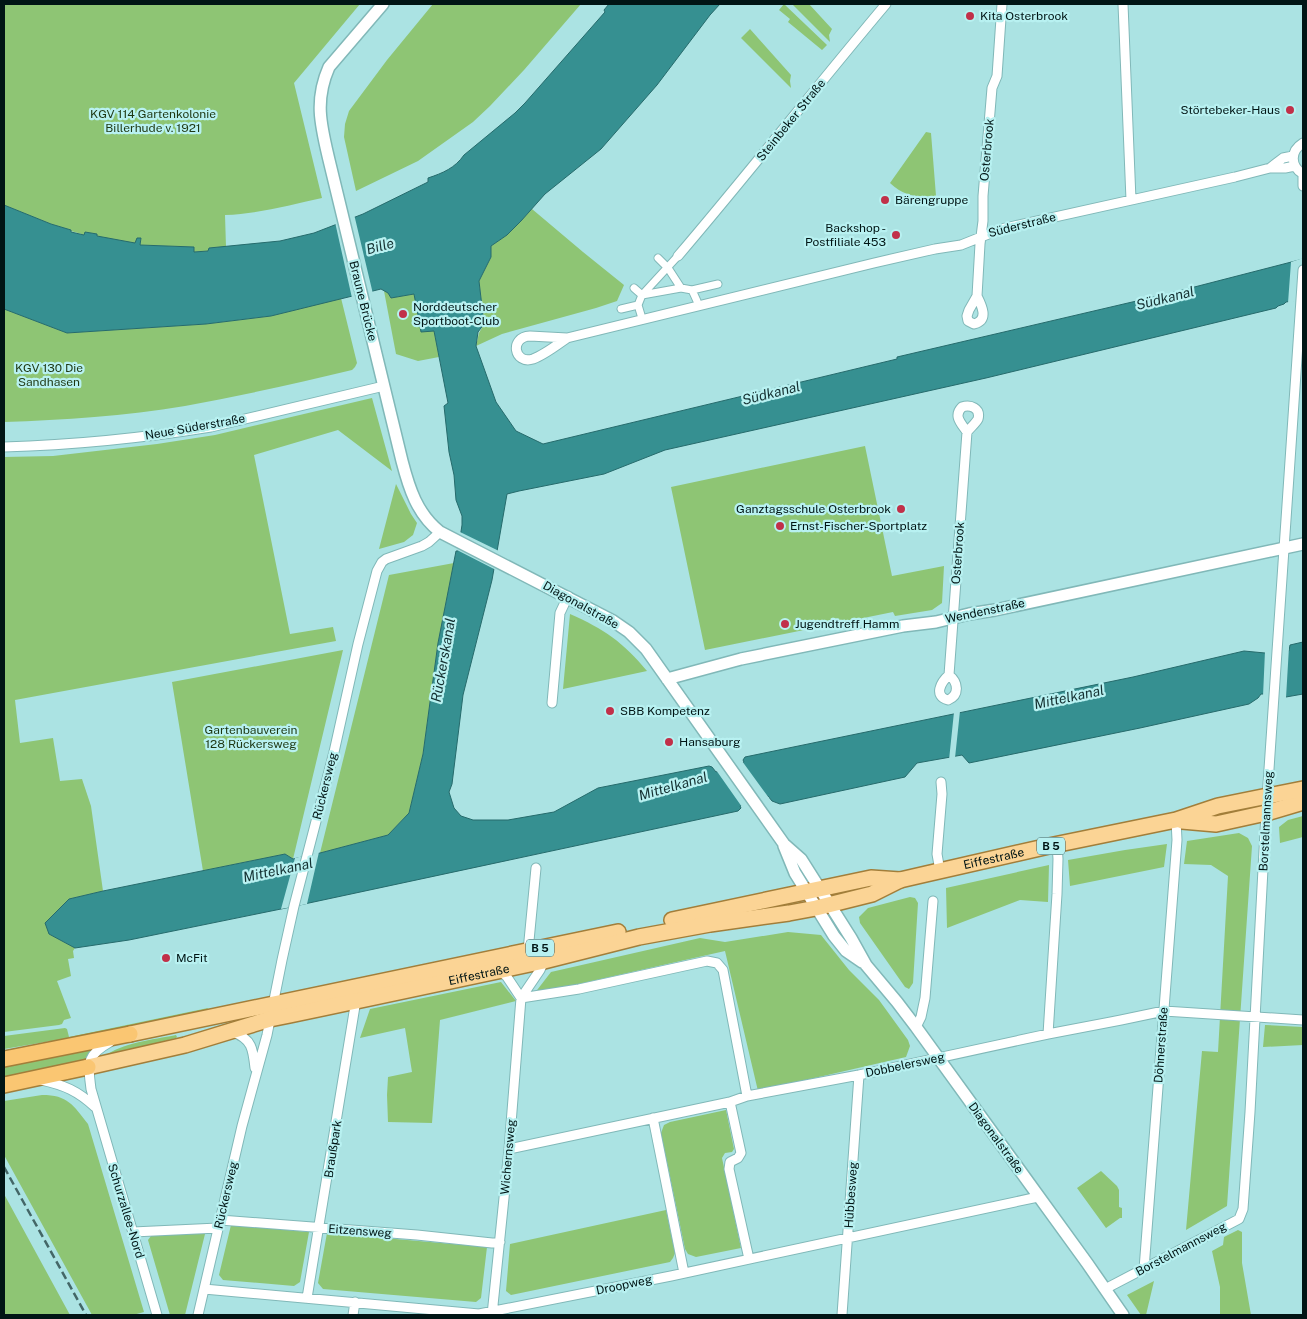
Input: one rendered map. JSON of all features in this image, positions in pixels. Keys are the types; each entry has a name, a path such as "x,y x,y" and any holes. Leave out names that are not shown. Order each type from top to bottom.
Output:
{"highway":[{"name":"B 5","path":"4,1059 130,1034"},
{"name":"B 5","path":"4,1085 88,1067"}],"main road":[{"name":"Eiffestraße","path":"88,1067 184,1045 270,1020 544,961 639,937 823,907 872,894 900,880 1057,844 1176,820 1218,806 1303,789"},
{"name":"Eiffestraße","path":"1176,820 1216,824 1266,813 1303,802"},
{"name":"Eiffestraße","path":"130,1034 870,878 900,880"}],"street":[{"name":"Braune Brücke","path":"383,4 329,67 323,80 320,95 320,116 322,134 384,386"},
{"name":"Steinbeker Straße","path":"678,256 770,147 886,4"},
{"name":"Osterbrook","path":"977,296 984,221 983,196 992,88 997,76 1002,4"},
{"path":"1123,4 1131,200"},
{"name":"Süderstraße","path":"1270,168 1283,158 1293,156 1298,147 1303,143"},
{"path":"1293,156 1295,166 1303,174 1303,186"},
{"name":"Süderstraße","path":"567,338 911,254 961,245 1001,229 1235,178 1270,168 1295,166"},
{"path":"640,315 638,305 642,295 678,256"},
{"path":"658,258 668,268 681,288"},
{"name":"Borstelmannsweg","path":"1105,1290 1239,1219 1243,1209 1250,1119 1267,796 1303,270"},
{"path":"642,295 681,288 692,290 718,284"},
{"path":"634,288 642,295"},
{"path":"692,290 697,301"},
{"path":"621,309 638,305"},
{"path":"524,337 567,338 530,360 522,359 517,353 517,345 524,337"},
{"name":"Neue Süderstraße","path":"4,447 94,442 194,430 384,386"},
{"name":"Diagonalstraße","path":"384,386 410,487 423,515 440,532 568,596 613,621 629,632 646,649 784,844 801,859 813,891 823,907 840,945 866,965 897,1002 1123,1315"},
{"name":"Osterbrook","path":"949,675 967,432"},
{"name":"Rückersweg","path":"198,1315 255,1076 267,1035 294,906 334,752 358,644 377,572 382,562 386,559 422,546 440,532"},
{"name":"Wendenstraße","path":"667,679 742,659 903,626 936,622 953,617 996,610 1303,544"},
{"path":"552,704 560,613 568,596"},
{"path":"940,871 937,854 942,794 941,782"},
{"name":"Döhnerstraße","path":"1144,1269 1177,840 1176,820"},
{"path":"1048,1034 1057,894 1057,844"},
{"path":"528,951 536,868"},
{"path":"916,1027 921,1017 925,998 933,901"},
{"name":"Wichernsweg","path":"492,1314 510,1149 521,998 544,961"},
{"path":"476,962 487,964 499,970 521,998 579,989 707,962 717,962 722,970 747,1096"},
{"name":"Braußpark","path":"308,1298 356,1000"},
{"name":"Dobbelersweg","path":"510,1149 730,1102 747,1096 859,1075 1164,1011 1303,1020"},
{"name":"Rückersweg","path":"231,1031 242,1035 252,1046 255,1076"},
{"path":"88,1067 91,1057 98,1050 130,1034"},
{"name":"Schurzallee-Nord","path":"88,1067 96,1107 157,1315"},
{"name":"Hübbesweg","path":"842,1315 859,1075"},
{"path":"36,1079 70,1088 96,1107"},
{"path":"730,1102 741,1152 738,1158 730,1162 729,1169 749,1259"},
{"path":"652,1118 684,1273"},
{"name":"Droopweg","path":"204,1289 492,1314 1038,1197"},
{"name":"Eitzensweg","path":"133,1232 219,1224 320,1228 408,1234 492,1243 500,1242"},
{"path":"353,1315 355,1302"}],"green space":[{"name":"KGV 114 Gartenkolonie Billerhude v. 1921","path":"4,4 360,4 294,83 322,198 262,211 225,215 226,247 209,248 208,251 194,252 194,247 140,245 141,238 136,244 85,232 85,235 4,205"},
{"path":"433,4 581,4 524,70 473,122 418,161 356,191 344,137 349,111 387,60"},
{"path":"784,4 827,45 822,50 788,22 790,19 779,10"},
{"path":"792,4 809,4 832,29 829,35 830,42"},
{"path":"750,29 791,75 791,88 741,38"},
{"path":"926,132 931,133 936,196 906,194 890,183"},
{"path":"532,209 624,285 617,301 502,334 476,346 479,333 484,324 479,281 491,257 491,246 507,235"},
{"name":"Norddeutscher Sportboot-Club","path":"384,291 391,298 414,294 421,331 434,330 439,357 418,361 396,354"},
{"name":"KGV 130 Die Sandhasen","path":"341,298 357,363 352,370 248,394 162,409 95,417 4,422 4,309 67,333 206,324 271,316"},
{"path":"372,398 392,471 338,430 254,455 290,634 333,627 336,641 15,700 20,743 53,738 60,781 82,779 91,806 103,891 69,899 49,934 75,948 73,951 74,958 68,959 71,976 57,981 71,1018 64,1020 59,1025 4,1032 4,457 53,456 215,435"},
{"name":"Ernst-Fischer-Sportplatz","path":"865,446 892,576 944,566 942,603 932,610 895,616 893,612 705,650 671,487"},
{"path":"396,484 417,523 413,535 404,542 379,549"},
{"path":"454,563 438,643 423,754 409,813 388,835 320,853 389,575"},
{"path":"570,614 612,637 630,652 647,671 563,689"},
{"name":"Gartenbauverein 128 Rückersweg","path":"343,650 293,859 285,854 203,871 172,682"},
{"path":"1303,816 1303,837 1280,843 1279,827 1288,820"},
{"path":"1239,833 1248,838 1252,846 1227,1206 1186,1230 1202,1051 1218,1052 1228,876 1211,865 1184,864 1187,841"},
{"path":"1167,844 1164,867 1070,886 1068,860"},
{"path":"1049,865 1048,902 1020,900 947,928 946,888"},
{"path":"910,897 915,898 918,903 913,983 909,989 905,987 860,923 859,917 868,908"},
{"path":"788,932 821,935 849,970 879,1000 908,1040 910,1046 906,1057 758,1091 725,951 534,994 551,972 700,938 725,942"},
{"path":"501,982 516,1001 440,1020 432,1123 388,1122 388,1077 412,1072 405,1028 360,1038 370,1009"},
{"path":"208,1008 205,1013 68,1041 51,1041 4,1049 4,1036 65,1028 69,1037"},
{"path":"1265,1025 1303,1027 1303,1045 1263,1047"},
{"path":"176,1035 176,1038 103,1057 129,1045"},
{"path":"93,1047 95,1049 87,1057 86,1062 4,1079 4,1065"},
{"path":"51,1095 69,1102 88,1124 144,1312 133,1315 92,1315 4,1155 4,1101"},
{"path":"726,1110 734,1149 732,1152 725,1153 722,1158 741,1248 696,1257 688,1254 685,1249 661,1133 664,1125 670,1122"},
{"path":"1101,1171 1117,1186 1119,1190 1119,1207 1122,1208 1122,1218 1106,1228 1077,1188"},
{"path":"4,1194 70,1315 4,1315"},
{"path":"666,1210 675,1253 670,1262 511,1295 506,1291 510,1244"},
{"path":"231,1225 309,1232 300,1282 294,1286 223,1280 219,1275"},
{"path":"1238,1230 1242,1232 1242,1263 1251,1315 1220,1315 1220,1287 1212,1251 1223,1245 1224,1237"},
{"path":"327,1233 487,1247 481,1298 476,1302 323,1289 318,1283"},
{"path":"156,1234 205,1234 185,1315 170,1315 148,1240"},
{"path":"1154,1281 1146,1315 1141,1315 1127,1295"}],"water":[{"path":"609,4 720,4 657,85 601,149 545,194 507,235 491,246 491,257 479,281 484,324 478,332 476,346 496,402 516,431 543,444 897,359 897,357 1175,292 1303,259 1303,299 1286,302 1276,308 986,378 665,450 604,474 507,494 492,580 463,695 452,784 449,792 454,808 461,816 473,820 508,820 554,812 598,788 709,766 716,772 744,762 745,757 1133,677 1244,651 1265,653 1289,651 1290,645 1303,642 1303,694 1286,697 1285,694 1261,694 1249,704 969,763 962,755 917,763 905,777 780,804 772,801 768,796 740,806 741,808 738,811 129,940 75,948 49,934 45,923 69,899 285,854 293,859 388,835 409,813 423,754 438,643 456,551 458,551 462,516 456,500 444,406 448,403 434,331 421,332 414,294 391,298 388,293 381,289 271,316 206,324 67,333 4,309 4,205 71,230 71,232 84,235 85,232 97,234 97,236 135,243 137,238 141,238 140,245 194,247 194,252 208,251 209,248 280,241 314,233 363,214 428,182 428,178 453,167 464,155 525,103 605,12 604,10"}],"pier":[{"path":"354,214 373,294 352,298 335,222"},
{"path":"1303,258 1303,300 1288,303 1291,262"},
{"path":"460,532 499,551 496,570 457,550"},
{"path":"1289,647 1286,698 1263,696 1265,651 1287,649"},
{"path":"960,711 955,758 949,760 954,712"},
{"path":"742,761 769,798 742,807 716,770"},
{"path":"319,852 307,904 281,909 295,858"}],"railway":[{"path":"4,1167 86,1315"}],"place":[{"name":"Kita Osterbrook","path":"970,16"},
{"name":"Störtebeker-Haus","path":"1290,110"},
{"name":"Bärengruppe","path":"885,200"},
{"name":"Backshop - Postfiliale 453","path":"896,235"},
{"name":"Norddeutscher Sportboot-Club","path":"403,314"},
{"name":"Ganztagsschule Osterbrook","path":"901,509"},
{"name":"Ernst-Fischer-Sportplatz","path":"780,526"},
{"name":"Jugendtreff Hamm","path":"785,624"},
{"name":"SBB Kompetenz","path":"610,711"},
{"name":"Hansaburg","path":"669,742"},
{"name":"McFit","path":"166,958"}],"water label":[{"name":"Bille","path":"380,246"},
{"name":"Südkanal","path":"1165,298"},
{"name":"Südkanal","path":"771,393"},
{"name":"Rückerskanal","path":"443,660"},
{"name":"Mittelkanal","path":"1069,697"},
{"name":"Mittelkanal","path":"673,786"},
{"name":"Mittelkanal","path":"278,870"}]}
